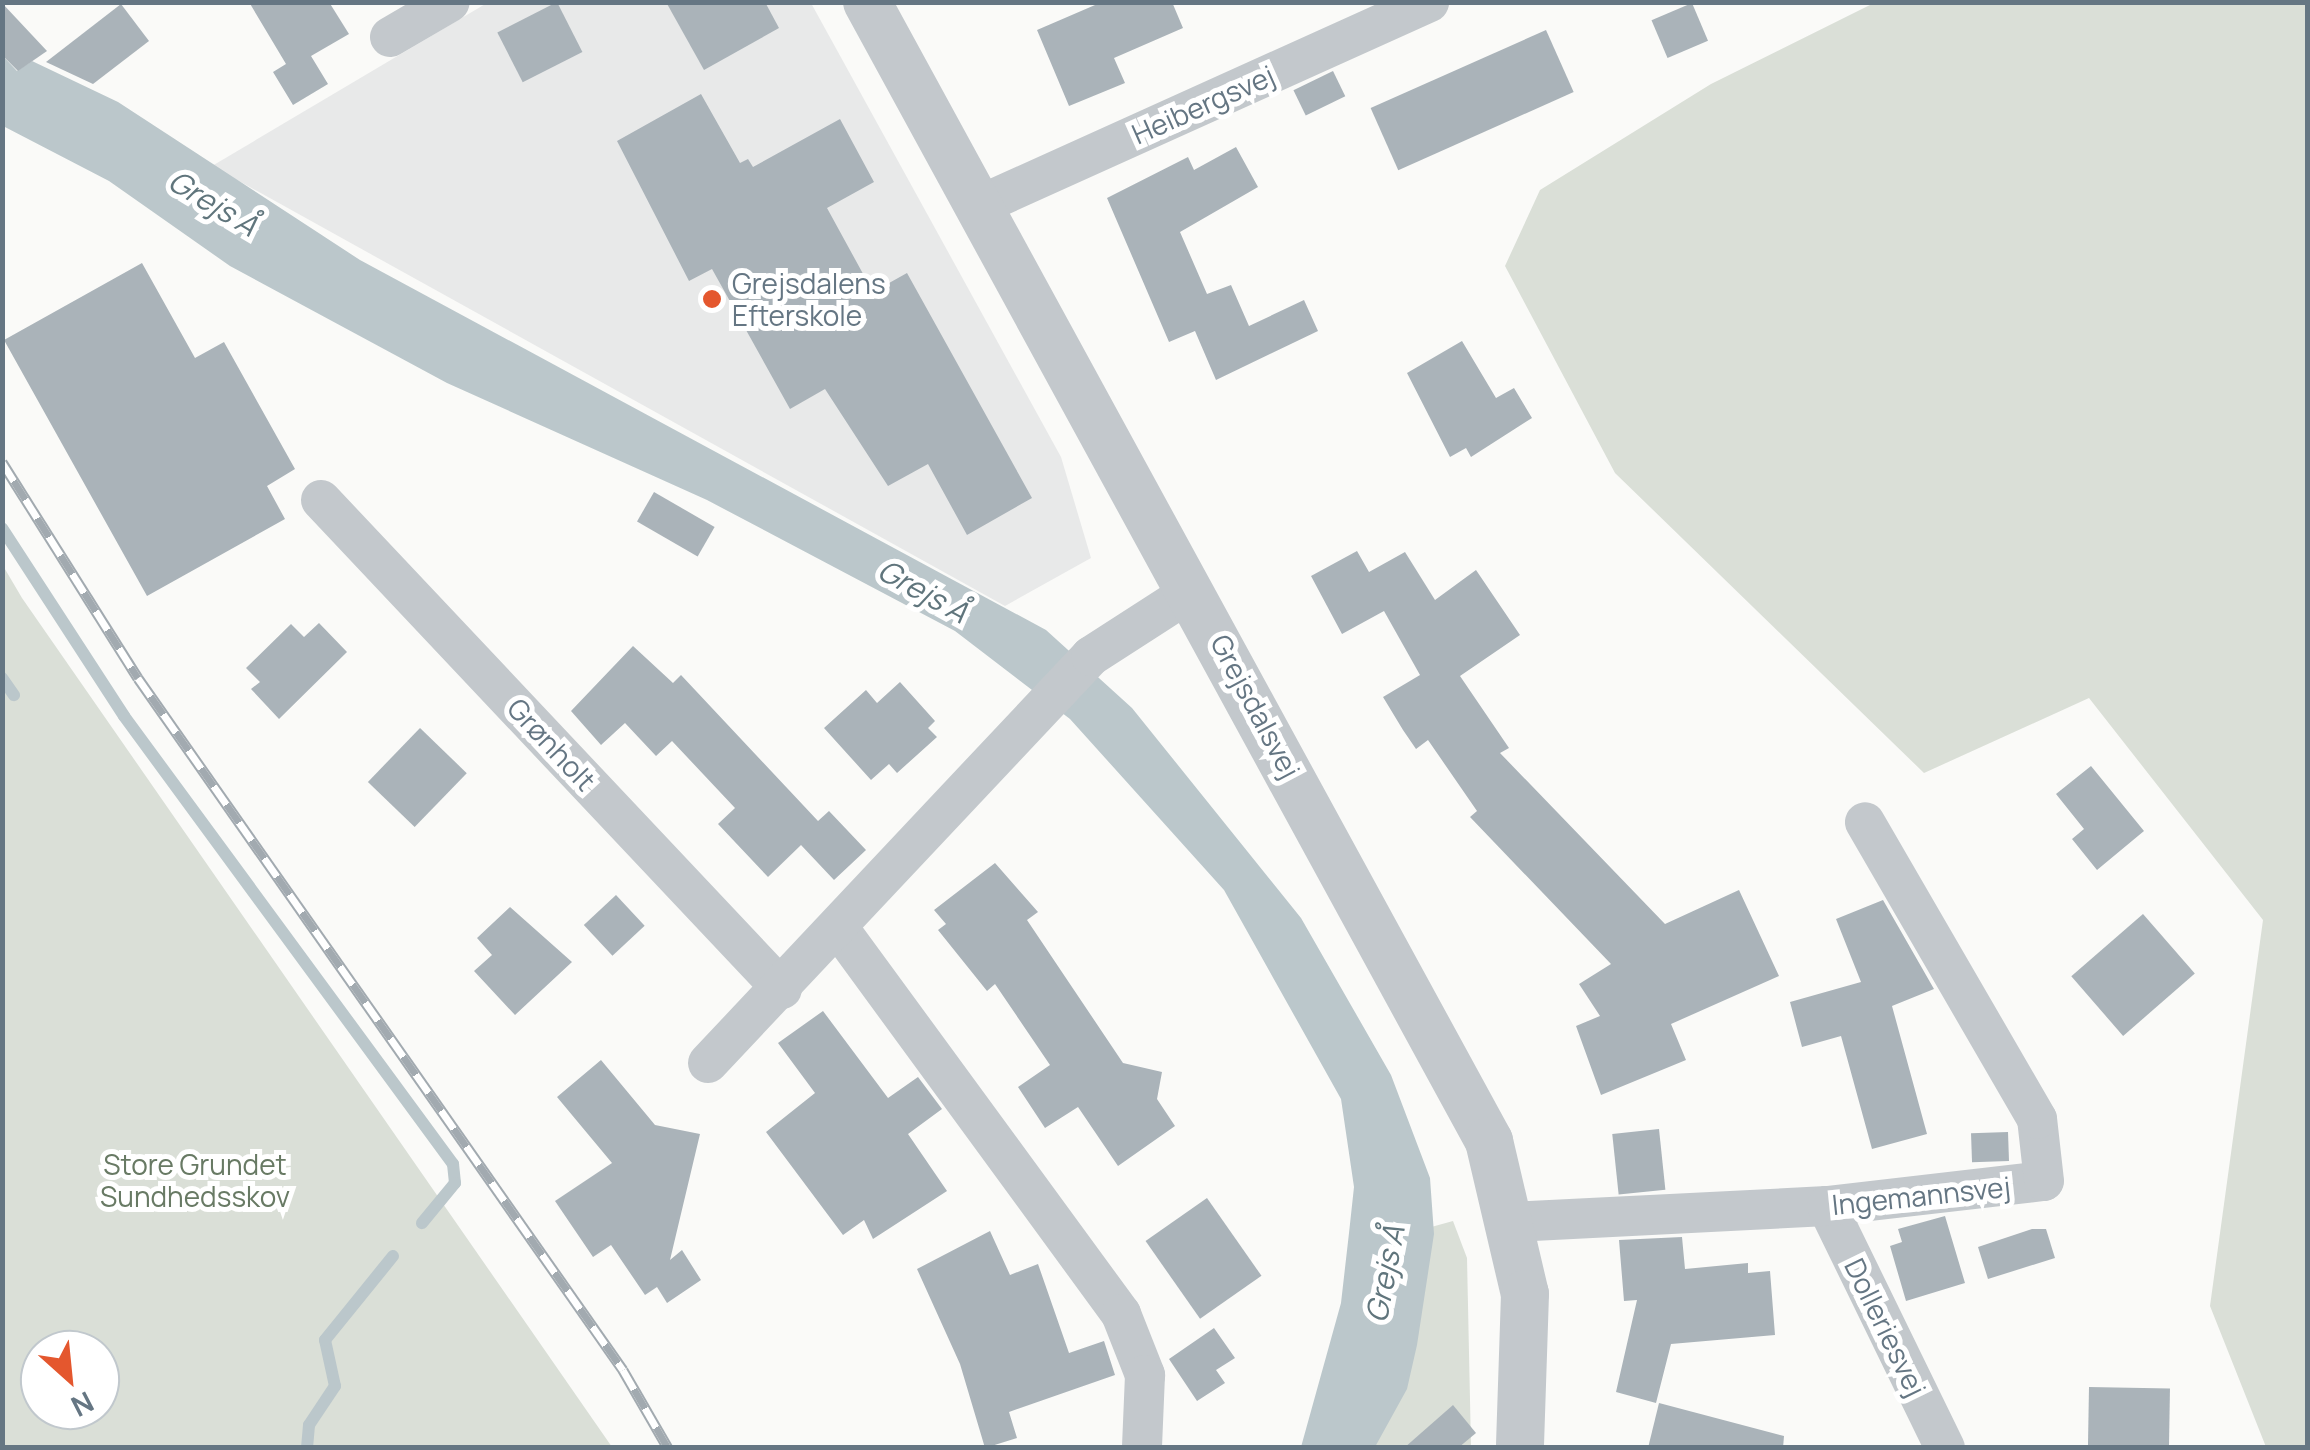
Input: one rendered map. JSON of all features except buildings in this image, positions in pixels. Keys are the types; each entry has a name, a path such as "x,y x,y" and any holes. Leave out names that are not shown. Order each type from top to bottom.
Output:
{"street":[{"path":"390,36 450,2"},
{"name":"Grejsdalsvej","path":"867,2 1489,1141 1512,1222 1525,1294 1520,1448"},
{"name":"Heibergsvej","path":"978,206 1428,2"},
{"name":"Grønholt","path":"321,500 782,989"},
{"path":"708,1064 840,930 1091,656 1192,591"},
{"name":"Ingemannsvej","path":"1512,1222 1828,1206 2044,1181 2037,1119 1865,822"},
{"path":"840,930 1120,1314 1144,1375 1142,1448"},
{"name":"Dolleriesvej","path":"1828,1206 1945,1448"}],"shaded area":[{"name":"Grejsdalens Efterskole","path":"487,3 811,3 1061,457 1091,558 1005,606 212,166"}],"green space":[{"path":"1876,2 2307,3 2307,1447 2266,1447 2210,1306 2263,920 2089,698 1924,773 1615,473 1505,266 1540,190 1711,84"},
{"name":"Store Grundet Sundhedsskov","path":"2,564 22,598 612,1447 3,1447"},
{"path":"1453,1221 1467,1258 1471,1447 1371,1448 1424,1229"}],"water":[{"name":"Grejs Å","path":"2,55 17,71 32,61 118,102 360,260 1046,630 1132,708 1301,918 1391,1075 1430,1178 1434,1234 1417,1345 1407,1389 1375,1447 1301,1447 1341,1303 1354,1187 1341,1099 1224,890 1070,719 955,631 707,500 447,383 230,266 109,181 3,126"}],"waterway":[{"path":"2,528 124,716 453,1164 455,1183 422,1223"},
{"path":"2,678 14,695"},
{"path":"307,1448 309,1425 335,1386 325,1340 393,1256"}],"railway":[{"path":"2,462 138,678 623,1370 668,1448"}],"place":[{"name":"Grejsdalens Efterskole","path":"712,299"}]}
